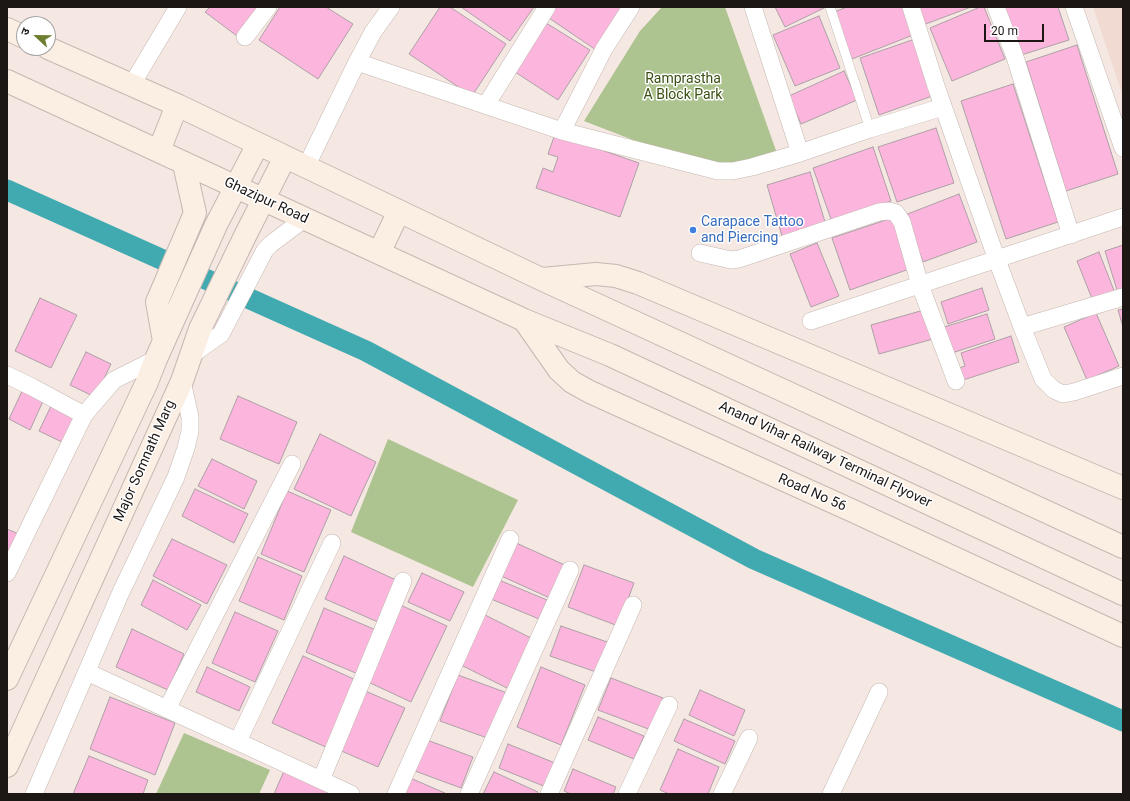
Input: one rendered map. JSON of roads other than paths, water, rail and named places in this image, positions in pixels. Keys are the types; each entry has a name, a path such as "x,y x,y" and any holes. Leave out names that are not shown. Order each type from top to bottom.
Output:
{"main road":[{"path":"56,52 177,105 541,279 1123,546"},
{"name":"Ghazipur Road","path":"7,81 524,320"},
{"path":"159,151 177,105"},
{"path":"7,679 144,389 174,317 216,225 258,144"},
{"name":"Major Somnath Marg","path":"7,766 182,381 200,330 285,157"},
{"path":"184,164 216,225"},
{"path":"160,350 157,302 194,215 184,164"},
{"path":"379,253 399,211"},
{"path":"541,279 596,274 616,276 638,283 1123,488"},
{"name":"Anand Vihar Railway Terminal Flyover","path":"524,320 610,355 1123,594"},
{"name":"Road No 56","path":"524,320 559,370 572,382 590,392 1123,636"}],"street":[{"path":"132,86 178,7"},
{"path":"245,37 268,7"},
{"path":"306,167 356,62 373,32 391,7"},
{"path":"486,105 547,7"},
{"path":"562,131 604,49 630,7"},
{"path":"753,7 800,153"},
{"path":"911,7 943,107 997,260 1043,379 1054,390 1063,394 1074,392 1123,376"},
{"path":"996,7 1015,57 1071,235"},
{"path":"1074,7 1123,148"},
{"path":"356,62 562,131 718,171 733,171 752,168 870,129 943,107"},
{"path":"700,253 730,260 739,259 879,212 889,211 896,213 902,222 920,285 956,381"},
{"path":"811,321 1123,217"},
{"path":"190,356 221,334 265,250 304,219"},
{"path":"1022,327 1123,297"},
{"path":"7,573 84,415 114,380 160,350"},
{"path":"7,375 84,415"},
{"path":"34,794 121,592 176,477 190,431 190,417 182,381"},
{"path":"167,709 292,464"},
{"path":"396,794 510,539"},
{"path":"238,741 332,543"},
{"path":"469,794 570,570"},
{"path":"320,780 404,581"},
{"path":"548,794 633,605"},
{"path":"87,672 351,794"},
{"path":"831,794 879,692"},
{"path":"627,794 669,705"},
{"path":"722,794 749,738"}],"lane":[{"path":"830,7 870,129"}],"waterway":[{"path":"7,190 366,351 754,559 1123,721"}],"place":[{"name":"Carapace Tattoo and Piercing","path":"693,230"}],"park label":[{"name":"Ramprastha A Block Park","path":"683,88"}]}
